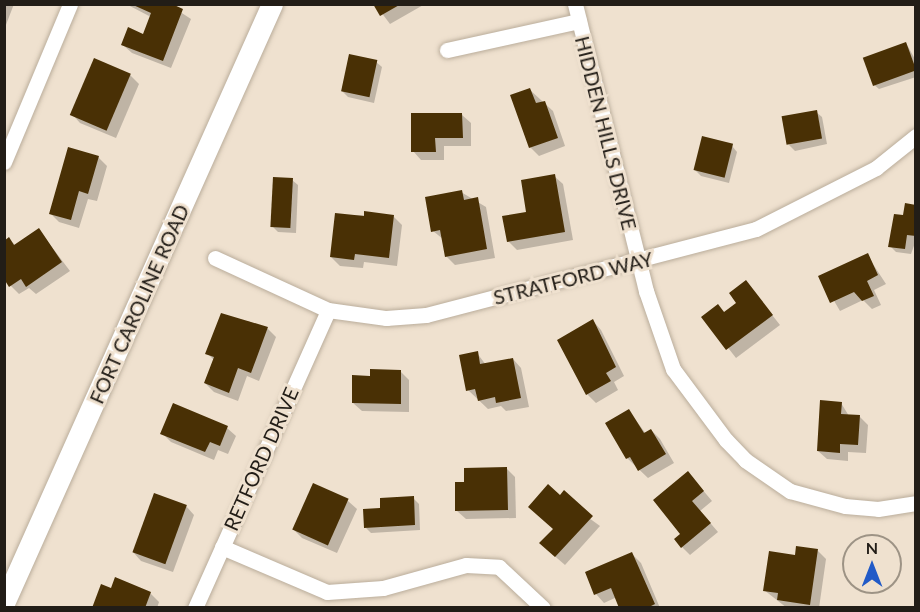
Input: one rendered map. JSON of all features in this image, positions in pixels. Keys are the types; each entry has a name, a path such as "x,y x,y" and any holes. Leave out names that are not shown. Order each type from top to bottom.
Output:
{"street":[{"path":"4,162 70,4"},
{"name":"FORT CAROLINE ROAD","path":"4,603 272,4"},
{"name":"HIDDEN HILLS DRIVE","path":"575,4 638,261 673,369 708,420 745,460 790,491 845,506 878,509 915,503"},
{"path":"447,50 579,21"},
{"name":"STRATFORD WAY","path":"215,258 328,310 386,318 426,315 638,261 765,225 876,168 915,136"},
{"name":"RETFORD DRIVE","path":"195,608 328,310"},
{"path":"222,547 327,592 383,588 465,565 499,567 543,608"}],"building":[{"path":"131,4 172,4 183,9 163,61 121,45 128,27 143,34 151,13"},
{"path":"373,4 401,4 380,16"},
{"path":"906,42 916,70 873,86 863,58"},
{"path":"349,54 377,60 369,97 341,91"},
{"path":"94,58 131,74 107,131 70,115"},
{"path":"530,88 536,103 545,101 558,138 529,148 510,95"},
{"path":"817,110 822,139 787,145 782,116"},
{"path":"411,113 462,113 463,138 435,138 436,152 411,152"},
{"path":"702,136 733,144 725,178 694,170"},
{"path":"68,147 99,156 88,194 79,191 71,220 49,214"},
{"path":"555,174 565,232 507,242 502,216 526,212 521,180"},
{"path":"273,177 293,178 290,228 270,227"},
{"path":"462,190 464,200 478,197 487,249 445,257 440,230 431,232 425,197"},
{"path":"905,203 916,205 916,236 907,235 905,249 888,247 894,214 903,215"},
{"path":"364,211 394,215 389,258 355,254 354,260 330,257 335,213 364,216"},
{"path":"39,228 62,262 26,287 21,279 9,287 4,279 4,241 9,237 14,245"},
{"path":"868,253 878,275 867,281 874,296 862,301 854,292 830,303 818,276"},
{"path":"746,280 773,315 726,350 701,317 718,304 724,312 736,303 729,293"},
{"path":"221,313 268,327 251,373 238,368 229,393 204,383 214,357 205,354"},
{"path":"593,319 616,367 606,373 611,381 586,395 557,340"},
{"path":"478,351 480,364 513,358 521,398 496,403 495,397 478,401 475,389 466,391 459,355"},
{"path":"370,369 401,370 401,404 352,403 352,375 370,376"},
{"path":"820,400 842,402 841,414 860,415 858,445 840,444 840,453 817,451"},
{"path":"173,403 228,426 220,446 210,442 205,452 160,434"},
{"path":"629,409 644,433 651,429 666,454 638,471 630,457 626,459 605,423"},
{"path":"507,467 508,510 455,511 455,482 464,482 464,468"},
{"path":"688,471 704,491 692,501 711,523 681,548 674,539 680,534 653,500"},
{"path":"313,483 349,499 328,545 292,530"},
{"path":"548,484 560,495 564,490 593,516 555,557 539,543 553,529 528,507"},
{"path":"154,493 187,505 165,564 132,552"},
{"path":"414,496 415,525 364,528 363,509 380,508 380,498"},
{"path":"796,546 818,549 810,605 777,600 778,593 763,591 769,551 795,555"},
{"path":"632,552 655,604 647,608 619,608 611,588 594,595 585,572"},
{"path":"115,577 151,592 145,608 92,608 101,584 111,588"}]}
